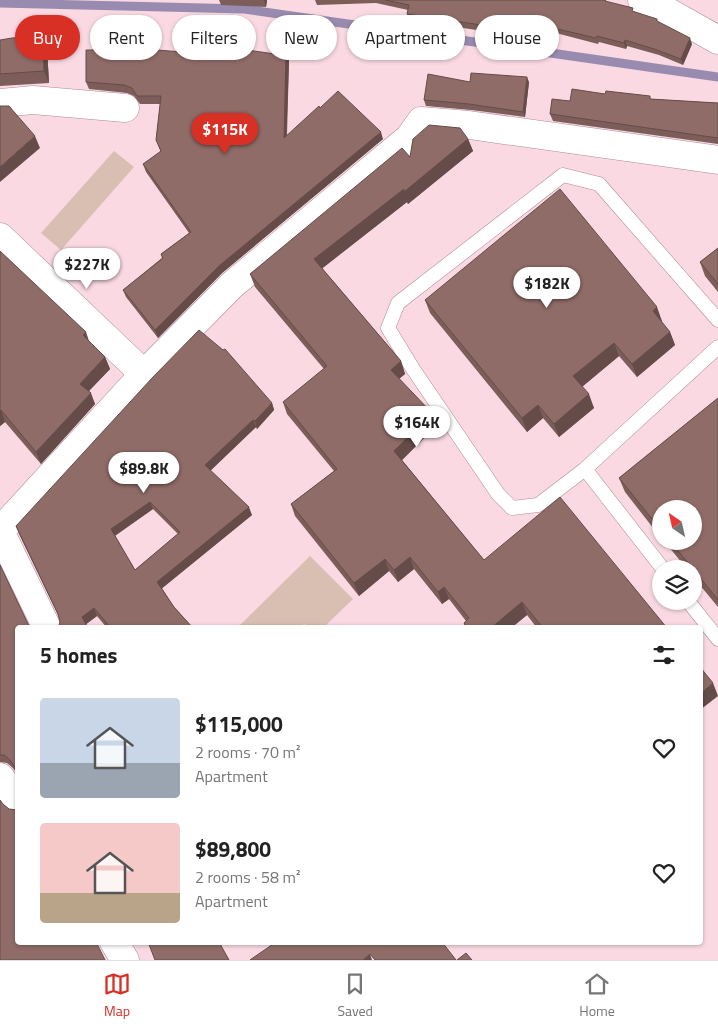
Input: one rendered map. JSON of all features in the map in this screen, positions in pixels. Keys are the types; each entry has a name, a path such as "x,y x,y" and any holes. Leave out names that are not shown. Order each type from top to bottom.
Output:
{"street":[{"path":"642,0 718,40"},
{"path":"0,103 34,100 125,108"},
{"path":"46,625 0,531 144,374 232,285 409,138 421,121 469,125 718,160"},
{"path":"0,236 144,374"},
{"path":"0,777 15,798"},
{"path":"116,945 125,960"}],"lane":[{"path":"718,320 599,184 563,175 398,303 388,328 413,369 498,494 512,508 538,505 585,469 718,347"},
{"path":"585,469 656,560"},
{"path":"695,610 718,639"}],"shaded area":[{"path":"114,151 134,167 61,250 41,233"},
{"path":"310,556 353,599 326,625 240,625"}],"building":[{"path":"385,0 605,0 633,8 632,11 657,19 657,21 690,38 681,59 625,40 624,43 559,29 559,15 475,15 475,24 465,23 465,15 407,14 409,5"},
{"path":"15,38 15,60 44,60 44,71 0,74 0,40"},
{"path":"86,50 90,50 90,60 162,60 162,50 172,51 172,60 256,60 256,51 266,53 266,60 286,60 284,138 338,91 381,132 219,266 155,330 123,290 163,258 161,254 191,232 143,164 161,151 156,140 161,96 137,96 132,88 124,85 86,82"},
{"path":"471,73 527,77 523,112 424,100 428,74 470,82"},
{"path":"572,89 605,94 606,91 650,96 650,99 718,103 718,138 550,114 552,99 570,101"},
{"path":"0,106 9,106 35,136 0,167"},
{"path":"429,125 460,128 468,139 404,192 404,189 314,259 401,361 391,370 432,413 394,451 484,560 560,497 665,625 541,625 522,602 495,625 465,625 464,623 469,618 444,587 438,592 410,557 394,570 385,559 354,583 291,504 337,469 283,402 327,366 250,274 402,148 410,157 413,139"},
{"path":"560,189 657,307 653,311 670,332 632,364 614,343 573,376 589,394 554,424 538,405 522,418 425,300"},
{"path":"718,248 718,284 700,262"},
{"path":"0,251 86,332 83,335 105,357 80,384 91,393 36,452 0,411"},
{"path":"199,330 223,350 225,349 272,403 255,421 253,420 205,465 249,507 157,582 174,607 190,625 108,625 94,608 82,617 86,625 59,625 58,614 16,526 153,377","holes":["150,502 180,532 135,570 111,529"]},
{"path":"718,398 718,600 702,580 702,560 686,560 677,550 702,550 702,500 652,500 652,519 619,478"},
{"path":"0,565 29,625 15,625 15,767 4,755 0,755"},
{"path":"703,671 713,683 703,691"},
{"path":"0,800 9,809 15,810 15,945 98,945 105,960 0,960"},
{"path":"149,945 221,945 229,960 155,960"},
{"path":"272,945 444,945 456,960 375,960 370,954 363,960 250,960"},
{"path":"466,953 472,960 457,960"}],"waterway":[{"path":"0,3 244,9 718,77"}]}
